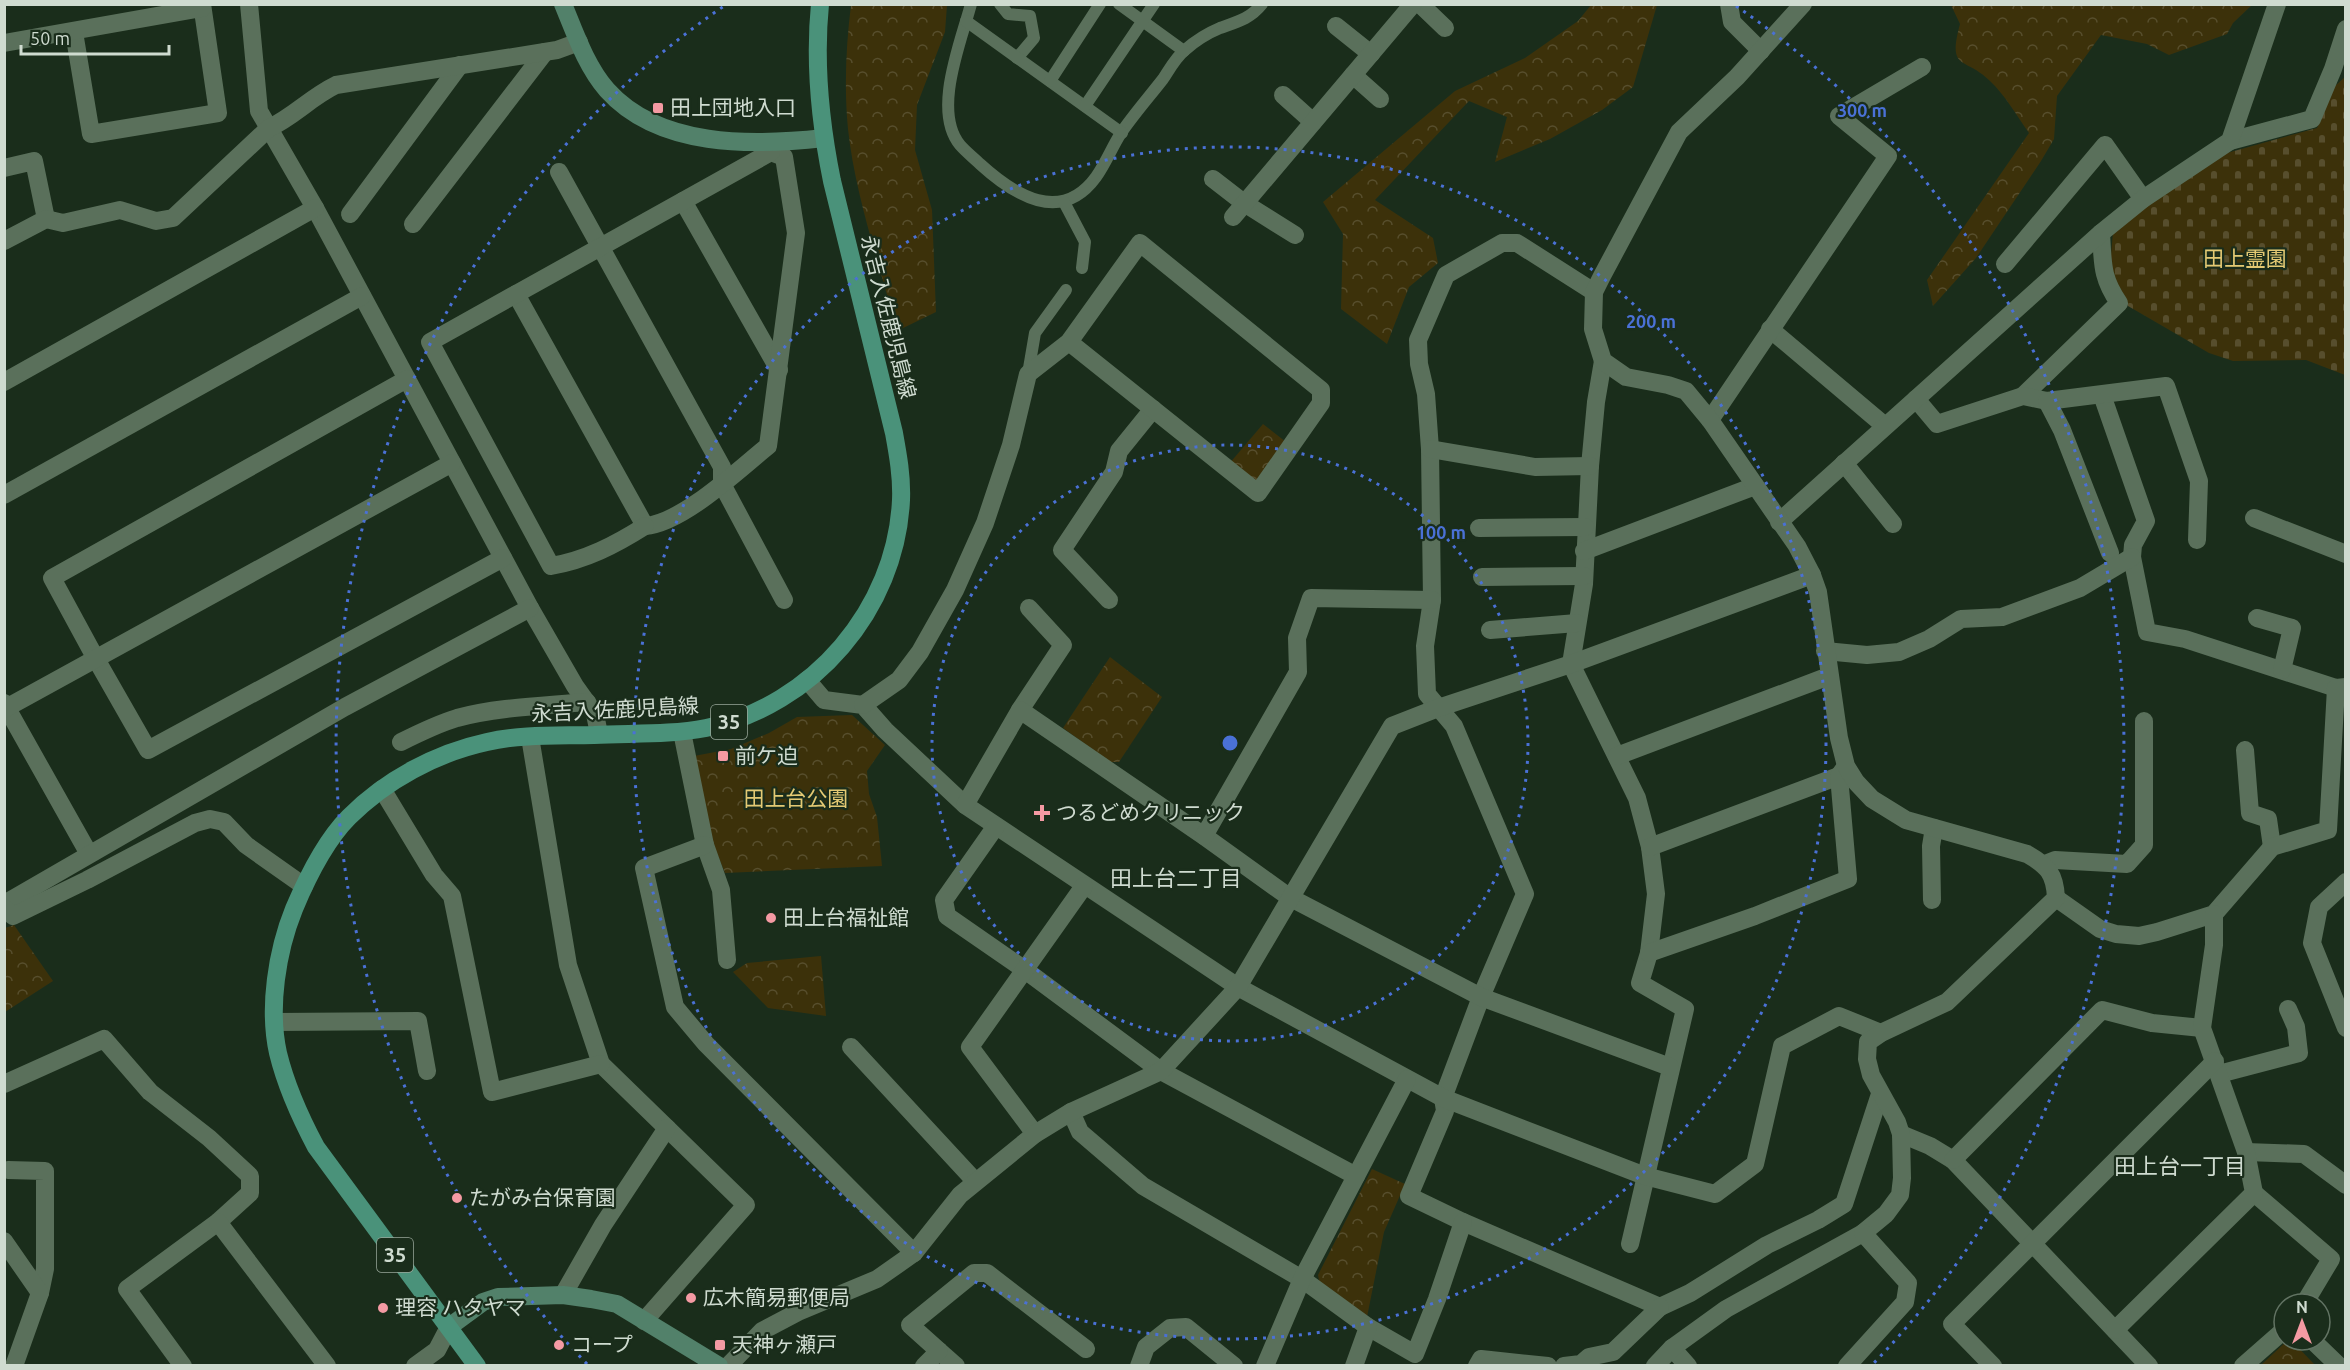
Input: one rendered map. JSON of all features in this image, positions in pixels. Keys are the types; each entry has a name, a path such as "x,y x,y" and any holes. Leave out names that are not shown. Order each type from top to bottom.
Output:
{"main road":[{"name":"永吉入佐鹿児島線","path":"477,1365 316,1147 300,1115 277,1050 275,987 280,952 304,886 323,852 347,818 382,789 417,768 450,753 488,741 530,737 682,732 723,724 753,713 788,695 807,680 854,634 881,587 897,529 901,499 899,465 894,433 832,181 824,138 817,60 820,4"}],"street":[{"path":"249,4 259,111 315,208 530,608 595,714 599,734"},
{"path":"563,4 590,64 606,88 624,107 642,119 700,137 770,147 824,138"},
{"path":"1239,210 1413,4"},
{"path":"1420,4 1445,28"},
{"path":"1729,4 1732,22 1761,51"},
{"path":"1630,1244 1685,1010 1640,983 1649,953 1656,894 1650,847 1637,798 1571,664 1584,576 1590,466 1596,402 1603,361 1593,329 1594,292 1679,132 1761,51 1803,4"},
{"path":"2230,141 2277,4"},
{"path":"4,44 74,32 142,11 202,6 218,113 91,134 74,32"},
{"path":"1336,26 1371,54"},
{"path":"1779,522 2101,233 2142,199 2230,141 2312,119 2339,68 2346,28"},
{"path":"4,241 46,219 63,223 120,210 156,221 172,218 268,128 284,121 308,101 336,85 558,50 579,42"},
{"path":"412,224 545,52"},
{"path":"350,214 460,65"},
{"path":"1710,420 1888,156 1839,116 1922,67"},
{"path":"1353,75 1380,99"},
{"path":"1283,95 1313,122"},
{"path":"2005,264 2105,145 2142,199"},
{"path":"770,147 784,157 796,233 768,446 722,484 658,525 645,526 615,546 573,562 551,566 430,342 683,201 770,147"},
{"path":"4,168 34,161 46,219"},
{"path":"559,172 722,467 722,484 784,600"},
{"path":"1213,179 1239,210 1294,235"},
{"path":"683,201 778,370"},
{"path":"4,381 315,208"},
{"path":"1916,399 1937,424 2022,396 2119,303 2107,285 2101,233"},
{"path":"807,680 824,700 863,705 883,692 906,670 920,652 955,590 985,523 1008,457 1028,374 1069,342 1140,243 1321,390 1321,403 1258,494 1069,342"},
{"path":"1594,292 1517,243 1502,243 1446,274 1418,340 1419,364 1426,394 1430,449 1432,600 1425,646 1427,694 1454,726 1525,894 1481,997 1443,1098 1445,1111 1409,1196 1463,1222 1660,1307"},
{"path":"516,294 645,526"},
{"path":"4,495 362,296"},
{"path":"1770,329 1885,426"},
{"path":"1603,361 1626,377 1686,391 1710,420 1797,546 1818,592 1843,771 1848,879 1755,916 1649,953"},
{"path":"407,379 52,578 148,750 503,558"},
{"path":"2022,396 2047,400 2166,386 2199,481 2198,540"},
{"path":"2056,898 2100,929 2116,934 2139,936 2214,914 2272,847 2328,830 2339,783 2341,688 2185,639 2147,632 2132,557 2133,545 2146,521 2102,395"},
{"path":"2047,400 2062,430 2110,553"},
{"path":"1109,600 1062,550 1114,472 1119,452 1153,409"},
{"path":"1430,449 1535,467 1590,466"},
{"path":"89,854 5,706 96,659 452,463"},
{"path":"1844,463 1893,524"},
{"path":"1584,551 1755,486"},
{"path":"2254,518 2346,554"},
{"path":"1479,528 1586,528"},
{"path":"1825,651 1867,655 1899,652 1929,639 1961,619 2002,617 2080,588 2132,557"},
{"path":"728,1365 762,1332 798,1312 877,1279 914,1253 960,1195 1035,1134 1071,1112 1161,1071 1238,987 1289,897 1392,726 1438,708 1571,664 1812,575"},
{"path":"1482,577 1584,576"},
{"path":"1204,836 1298,672 1297,638 1311,598 1432,600"},
{"path":"304,886 246,845 224,822 210,819 195,823 13,916 4,906 89,854 345,707 530,608"},
{"path":"965,804 1020,710 1063,645 1029,608"},
{"path":"2257,618 2292,628 2282,670"},
{"path":"1490,630 1577,623"},
{"path":"1617,756 1829,676"},
{"path":"401,742 431,727 457,718 507,709 587,702"},
{"path":"863,705 885,730 965,804 1084,886 1238,987 1443,1098 1645,1176 1715,1194 1755,1164 1782,1046 1839,1016 1881,1033"},
{"path":"1020,710 1289,897 1481,997 1670,1067"},
{"path":"2045,864 2055,860 2127,864 2145,844 2144,721"},
{"path":"682,732 705,844 721,890 727,960"},
{"path":"530,737 568,965 601,1064 746,1205 644,1321"},
{"path":"2245,750 2250,813 2268,819 2272,847"},
{"path":"1843,771 1872,799 1906,820 2027,854 2045,864 2055,883 2056,898"},
{"path":"1650,847 1843,771"},
{"path":"382,789 434,875 452,896 492,1092 601,1064"},
{"path":"996,826 944,900 947,916 1025,970 1161,1071 1356,1176"},
{"path":"1932,900 1930,846 1934,828"},
{"path":"705,844 644,868 675,1008 706,1044 914,1253"},
{"path":"2346,882 2319,907 2312,943 2346,1028"},
{"path":"1035,1134 970,1047 1084,886"},
{"path":"1655,1365 1672,1348 1726,1309 1863,1233 1886,1214 1900,1195 1901,1134 1897,1122 1871,1075 1867,1059 1868,1042 1881,1033 1947,1002 2056,898"},
{"path":"2214,914 2214,945 2202,1028 2246,1152 2254,1193 2331,1259 2311,1292"},
{"path":"1953,1160 2102,1010 2152,1023 2202,1028"},
{"path":"1993,1365 1952,1324 2217,1067 2299,1053 2296,1027 2288,1010"},
{"path":"275,1022 418,1021 427,1071"},
{"path":"4,1084 104,1039 150,1092 209,1138 250,1176 250,1193 218,1222 127,1289 183,1365"},
{"path":"851,1047 975,1181"},
{"path":"1265,1365 1302,1279 1407,1078"},
{"path":"1564,1365 1581,1364 1589,1357 1613,1352 1660,1307 1690,1293 1767,1245 1818,1220 1844,1204 1880,1094"},
{"path":"1071,1112 1080,1132 1143,1186 1302,1279 1368,1327 1415,1354 1437,1299 1463,1222"},
{"path":"563,1295 603,1225 667,1128"},
{"path":"1901,1134 1930,1146 1953,1160 2149,1365"},
{"path":"2246,1152 2304,1154 2346,1185"},
{"path":"8,1170 45,1172 45,1269 40,1293 14,1365"},
{"path":"2115,1330 2254,1193"},
{"path":"218,1222 327,1365"},
{"path":"1848,1365 1905,1302 1908,1283 1863,1233"},
{"path":"4,1241 40,1293"},
{"path":"957,1365 910,1325 974,1273 987,1273 1086,1349"},
{"path":"415,1365 438,1350 448,1327 483,1302 498,1297 563,1295 617,1304 719,1365"},
{"path":"1139,1365 1146,1347 1170,1328 1186,1327 1234,1365"},
{"path":"1354,1365 1368,1327"},
{"path":"2243,1365 2272,1340"},
{"path":"1672,1348 1688,1365"},
{"path":"924,1365 939,1351"},
{"path":"2325,1352 2339,1365"},
{"path":"1477,1365 1481,1359 1548,1365"}],"lane":[{"path":"971,4 949,87 949,114 953,130 959,144 994,176 1021,196 1041,201 1064,201 1081,193 1096,177 1122,133 1184,51 1218,29 1239,23 1254,14 1262,4"},
{"path":"1000,4 1008,14 1030,16 1033,25 1034,38 1017,58"},
{"path":"1050,81 1100,4"},
{"path":"1119,4 1184,51"},
{"path":"1084,106 1154,4"},
{"path":"966,21 1122,133"},
{"path":"1064,201 1085,242 1082,268"},
{"path":"1028,374 1035,333 1066,290"}],"green space":[{"path":"851,5 947,5 945,32 917,105 915,150 932,210 936,312 897,331 862,205 851,154 846,82"},
{"path":"1591,5 1657,5 1633,87 1602,110 1550,139 1495,162 1507,117 1469,101 1375,200 1433,238 1438,263 1409,287 1387,344 1341,309 1343,234 1323,202 1455,91 1525,58 1578,21"},
{"path":"1951,5 2252,5 2233,23 2227,34 2169,55 2147,44 2101,35 2057,96 2054,139 2041,161 1976,258 1933,306 1927,280 2029,133 1995,87 1981,73 1957,57 1960,24"},
{"name":"田上霊園","path":"2345,77 2345,375 2306,360 2233,361 2209,353 2128,306 2113,290 2109,278 2113,232 2135,210 2227,153 2317,128 2335,86"},
{"path":"1263,424 1286,442 1261,481 1252,482 1229,464"},
{"path":"1110,657 1162,697 1119,762 1110,762 1063,728"},
{"name":"田上台公園","path":"852,715 885,745 867,771 869,794 877,817 882,866 725,873 714,846 694,756 731,749 769,733 797,717"},
{"path":"14,925 53,981 5,1012 5,928"},
{"path":"821,956 826,1016 768,1008 733,972 747,963"},
{"path":"1372,1169 1405,1184 1384,1232 1367,1317 1320,1285 1318,1275"},
{"path":"2275,1352 2303,1352 2315,1365 2261,1365"}],"place":[{"name":"田上団地入口","path":"658,108"},
{"name":"前ケ迫","path":"723,756"},
{"name":"つるどめクリニック","path":"1042,813"},
{"name":"田上台福祉館","path":"771,918"},
{"name":"たがみ台保育園","path":"457,1198"},
{"name":"広木簡易郵便局","path":"691,1298"},
{"name":"理容 ハタヤマ","path":"383,1308"},
{"name":"コープ","path":"559,1345"},
{"name":"天神ヶ瀬戸","path":"720,1345"}],"district":[{"name":"田上台二丁目","path":"1176,878"},
{"name":"田上台一丁目","path":"2180,1166"}]}
